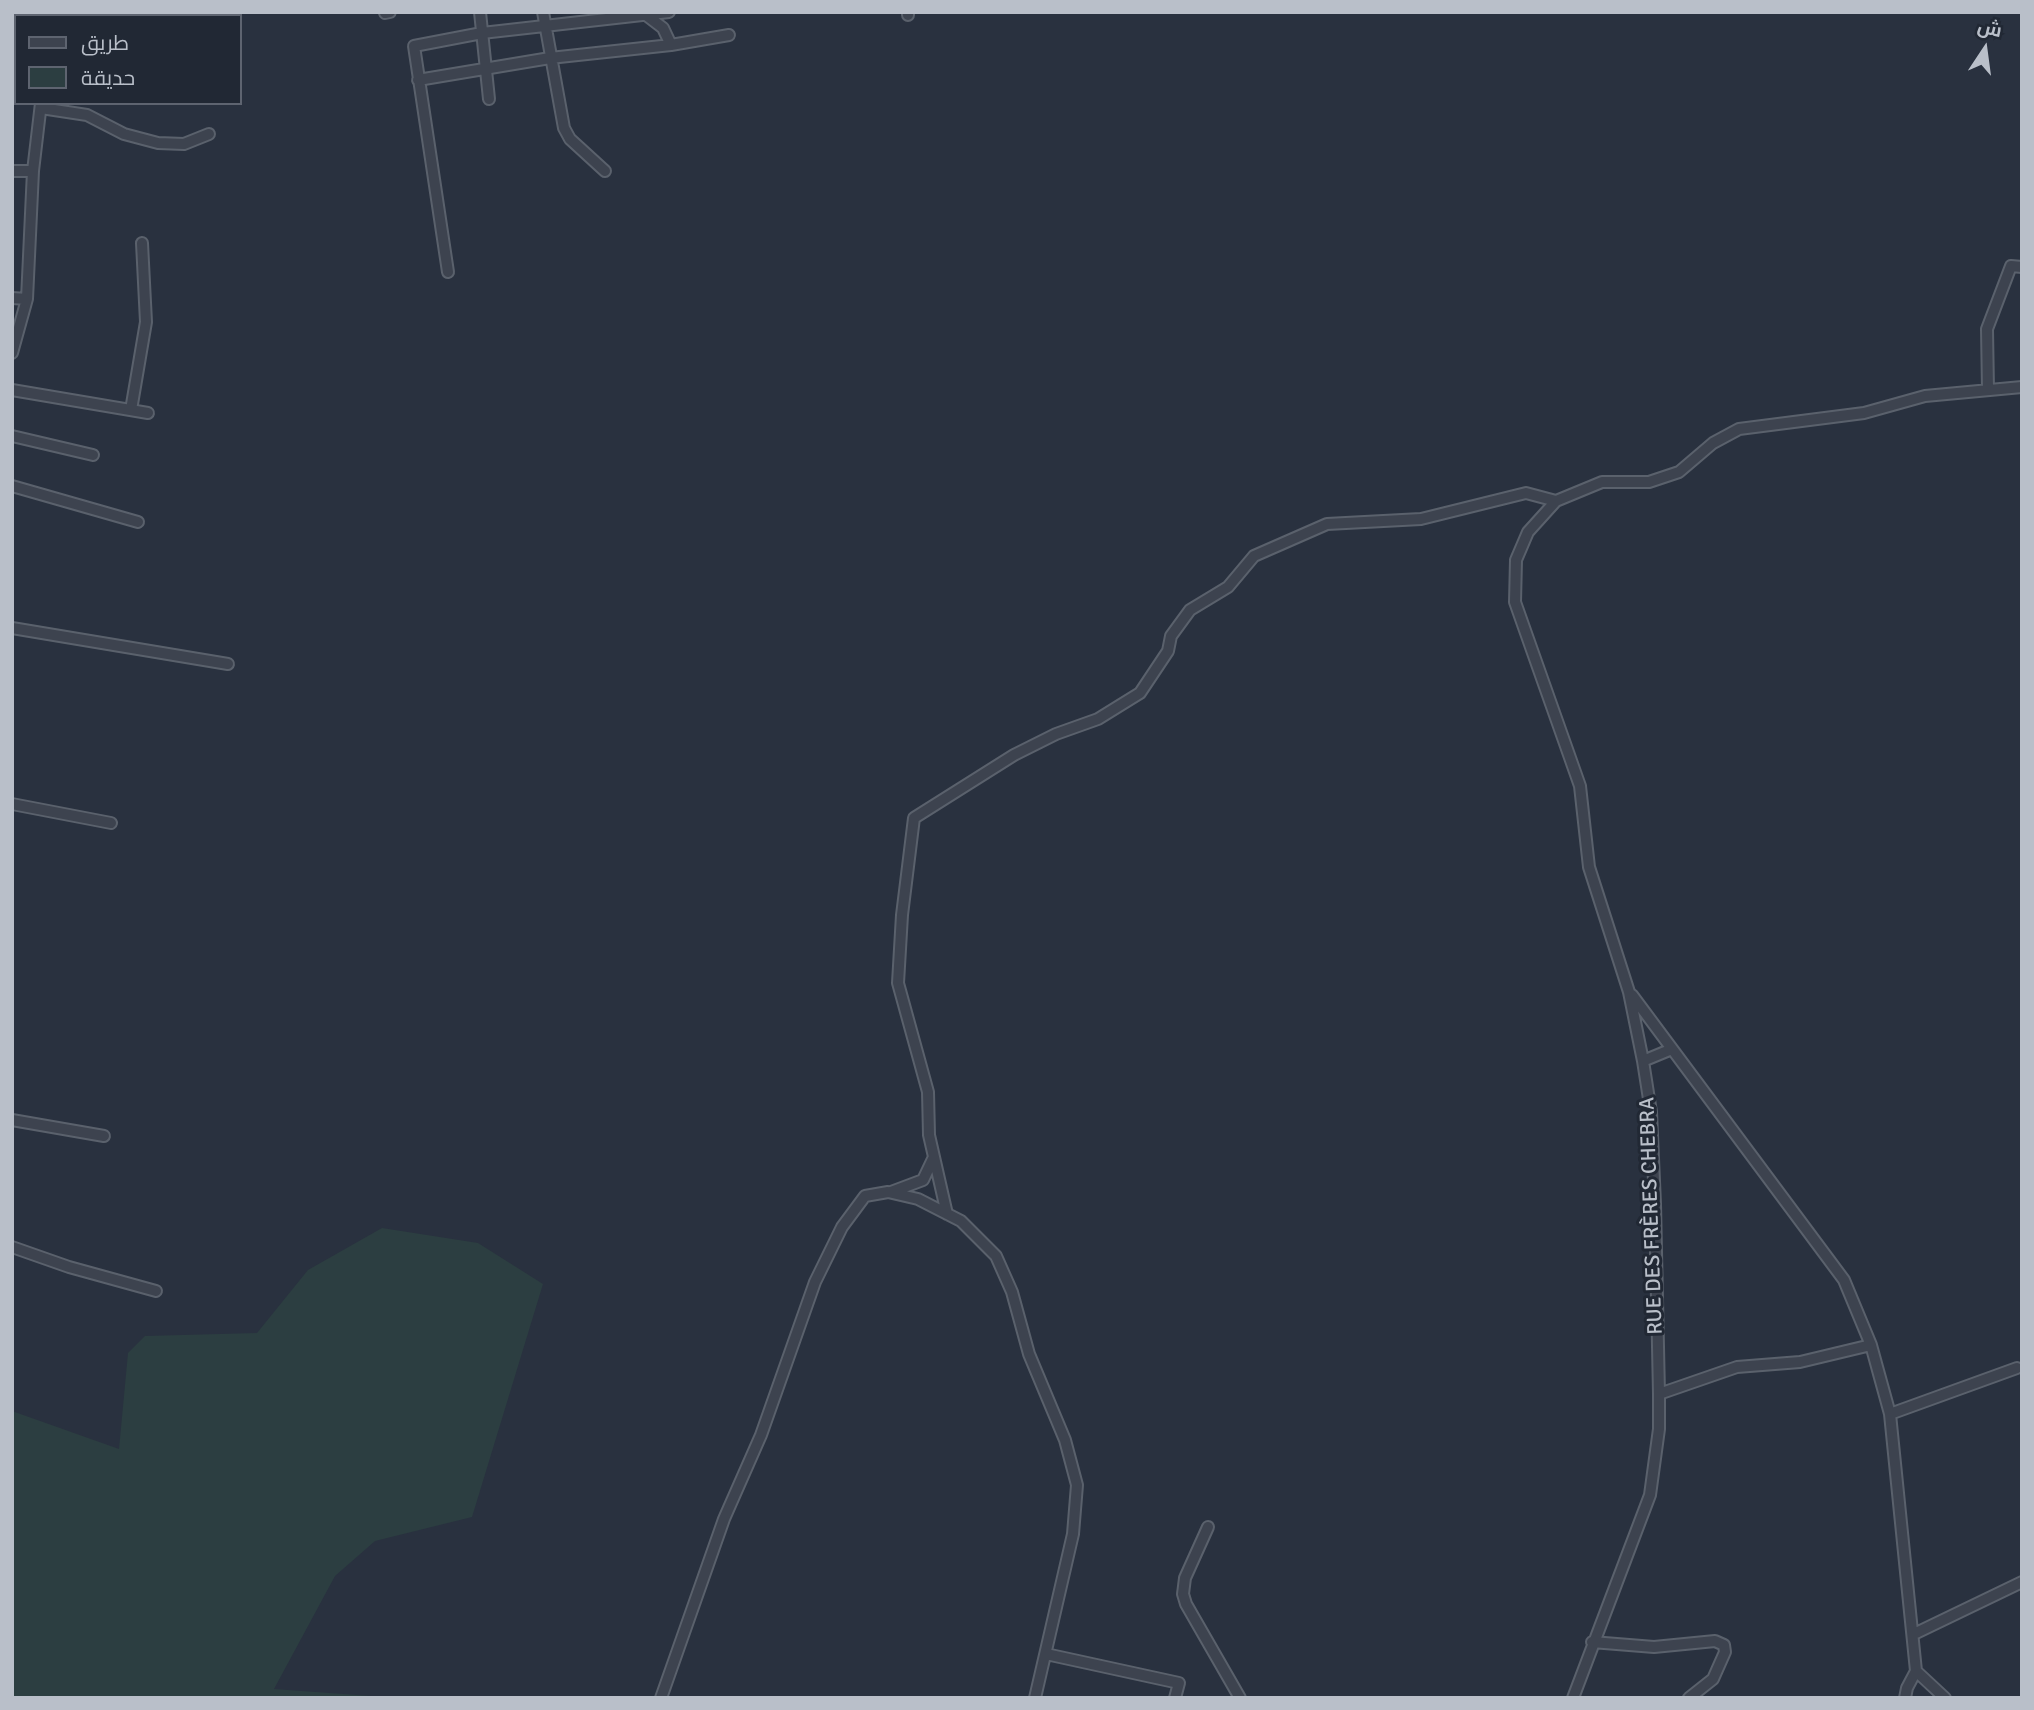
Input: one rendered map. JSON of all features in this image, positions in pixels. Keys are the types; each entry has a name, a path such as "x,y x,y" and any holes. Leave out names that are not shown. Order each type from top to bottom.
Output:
{"street":[{"path":"385,13 390,12"},
{"path":"480,12 489,99"},
{"path":"543,12 543,26 564,128 570,139 605,170"},
{"path":"448,272 414,46 482,33 669,12"},
{"path":"646,15 663,27 671,45"},
{"path":"418,80 550,58 671,45 729,35"},
{"path":"12,353 27,299 33,171 41,105 87,115 124,134 158,143 184,144 209,134"},
{"path":"12,171 33,171"},
{"path":"131,410 146,321 142,243"},
{"path":"1988,390 1987,329 2011,265 2022,267"},
{"path":"12,298 27,299"},
{"path":"947,1214 929,1135 928,1092 898,983 902,915 914,818 1014,755 1056,734 1098,719 1140,693 1168,652 1171,636 1190,610 1228,587 1254,556 1327,524 1421,519 1526,493 1556,501 1602,482 1649,482 1679,472 1713,443 1739,429 1864,413 1925,396 2022,387"},
{"path":"12,390 148,413"},
{"path":"12,436 93,455"},
{"path":"12,486 138,522"},
{"name":"RUE DES FRÈRES CHEBRA","path":"1556,501 1528,532 1516,560 1515,603 1580,786 1589,867 1629,992 1643,1061 1651,1112 1659,1394 1659,1429 1650,1495 1637,1535 1591,1642 1573,1698"},
{"path":"12,628 228,664"},
{"path":"12,804 111,823"},
{"path":"1629,992 1844,1280 1871,1345 1890,1414 1914,1634 1916,1671 1906,1688 1905,1698"},
{"path":"1643,1061 1672,1049"},
{"path":"12,1120 104,1136"},
{"path":"661,1698 724,1518 761,1435 814,1282 842,1227 865,1196 888,1192 923,1180 933,1158"},
{"path":"888,1192 918,1199 961,1221 996,1256 1012,1292 1029,1354 1065,1440 1077,1485 1073,1534 1035,1698"},
{"path":"12,1247 69,1267 156,1291"},
{"path":"1659,1394 1737,1367 1800,1362 1871,1345"},
{"path":"1890,1414 2017,1368"},
{"path":"1208,1527 1185,1578 1183,1594 1186,1604 1240,1698"},
{"path":"1914,1634 2022,1582"},
{"path":"1591,1642 1654,1647 1715,1641 1724,1645 1725,1652 1713,1679 1689,1698"},
{"path":"1046,1654 1179,1683 1175,1698"},
{"path":"1916,1671 1945,1698"}],"green space":[{"path":"382,1228 478,1243 543,1284 472,1517 375,1541 335,1576 274,1689 399,1698 12,1698 12,1411 119,1449 128,1353 145,1336 257,1333 308,1270"}]}
